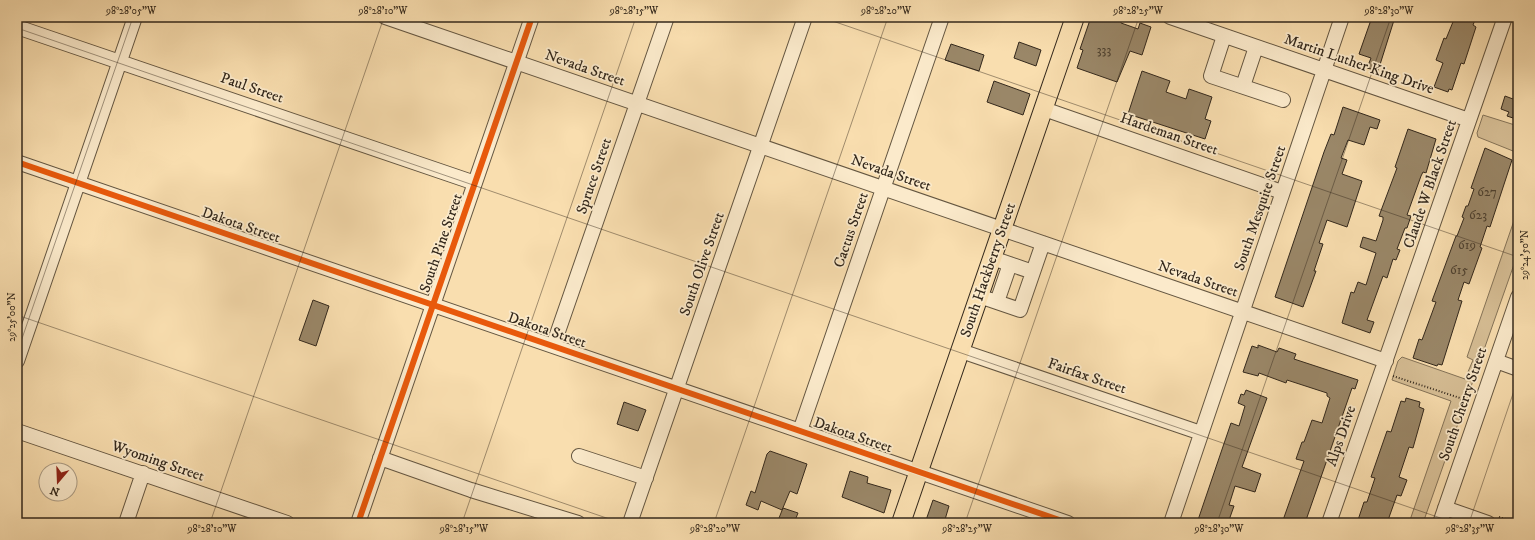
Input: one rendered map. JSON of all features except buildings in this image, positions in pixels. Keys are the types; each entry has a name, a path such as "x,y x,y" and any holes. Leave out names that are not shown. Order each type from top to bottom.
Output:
{"main road":[{"name":"South Hackberry Street","path":"901,523 1075,17"}],"street":[{"path":"17,361 135,17"},
{"name":"Nevada Street","path":"386,17 1243,312 1384,367"},
{"name":"South Pine Street","path":"358,523 532,17"},
{"name":"Spruce Street","path":"553,346 667,17"},
{"name":"South Olive Street","path":"630,523 806,17"},
{"name":"Cactus Street","path":"800,431 942,17"},
{"name":"Martin Luther King Drive","path":"1170,17 1470,120"},
{"name":"South Mesquite Street","path":"1171,523 1342,17"},
{"name":"Claude W Black Street","path":"1384,367 1505,17"},
{"name":"Paul Street","path":"17,27 475,183"},
{"path":"1224,36 1211,76 1283,100"},
{"path":"1243,86 1256,47"},
{"name":"Hardeman Street","path":"1044,109 1282,192"},
{"name":"Dakota Street","path":"17,162 1068,523"},
{"path":"979,296 1020,310 1043,243"},
{"path":"992,258 1033,272"},
{"path":"997,302 1010,264"},
{"name":"South Cherry Street","path":"1440,523 1518,297"},
{"name":"Fairfax Street","path":"961,351 1201,433"},
{"path":"1496,361 1518,369"},
{"name":"Alps Drive","path":"1329,523 1384,367"},
{"name":"Wyoming Street","path":"17,431 287,523"},
{"path":"580,456 646,478"},
{"path":"380,458 471,490 578,523"},
{"path":"126,523 143,473"},
{"path":"1445,508 1488,523"}],"path":[{"path":"1384,367 1426,388 1430,387 1448,393 1468,403"}],"shaded area":[{"path":"1483,115 1518,126 1518,153 1478,137 1477,133"},
{"path":"1518,209 1518,253 1423,523 1409,523 1451,401 1392,380 1398,361 1402,357 1465,379 1473,360 1467,357"}],"cycle path":[{"path":"358,523 532,17"},
{"path":"17,162 1068,523"}]}
